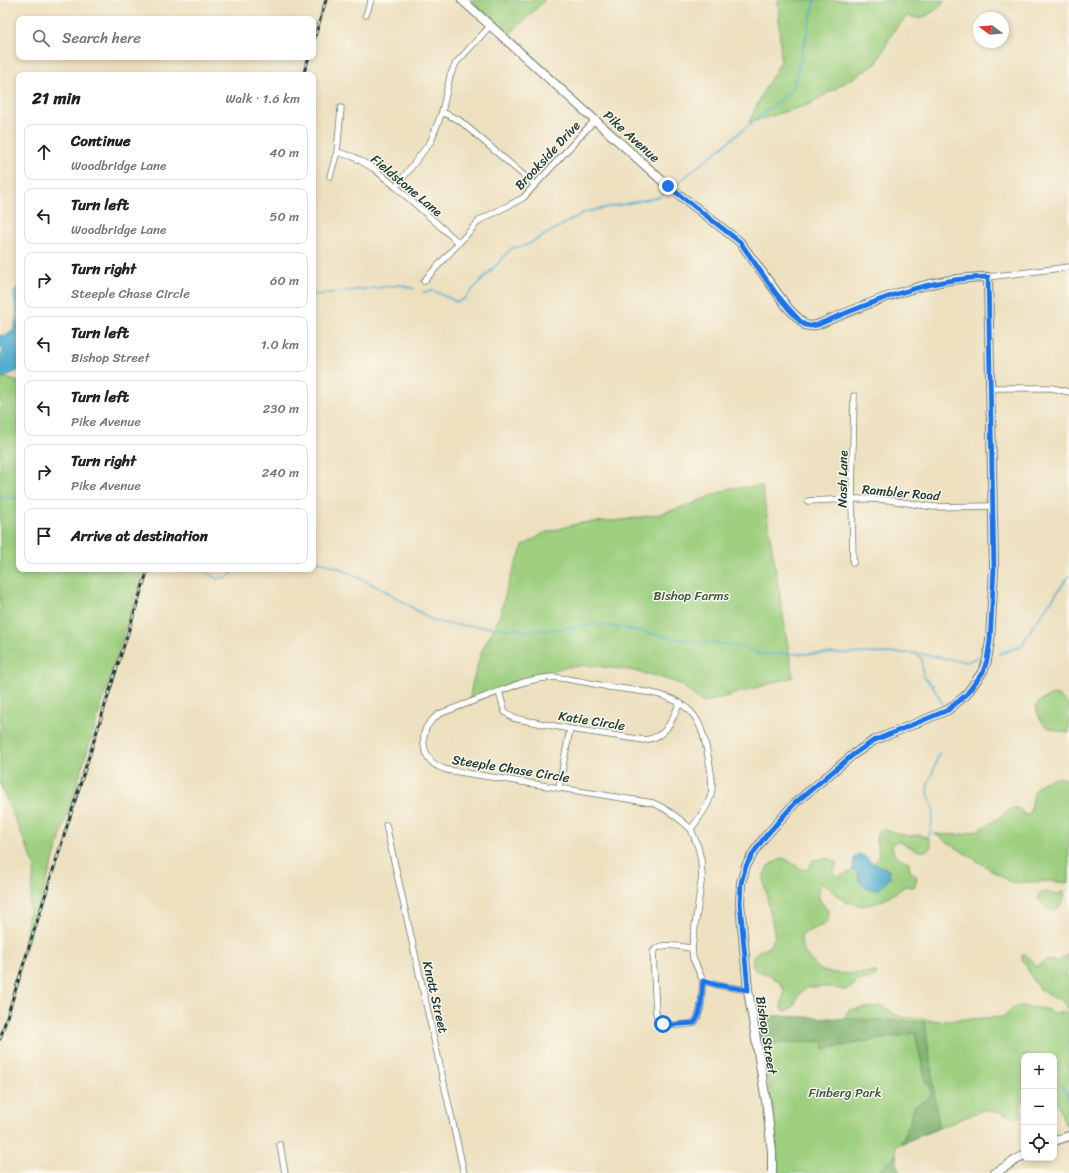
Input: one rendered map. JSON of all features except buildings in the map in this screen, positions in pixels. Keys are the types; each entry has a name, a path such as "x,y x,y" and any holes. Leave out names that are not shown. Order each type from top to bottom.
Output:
{"street":[{"path":"366,15 372,0"},
{"name":"Pike Avenue","path":"462,0 671,188 740,242 788,308 805,325 817,325 879,300 930,284 1069,267"},
{"path":"396,186 431,141 442,112 450,76 456,63 491,25"},
{"path":"330,176 337,152 341,108"},
{"path":"442,112 459,120 535,186"},
{"name":"Brookside Drive","path":"424,281 480,220 523,198 596,119"},
{"name":"Fieldstone Lane","path":"337,152 354,157 365,163 396,186 459,243"},
{"name":"Bishop Street","path":"772,1173 772,1152 765,1096 748,990 740,903 741,883 746,866 760,843 795,803 854,754 873,741 948,710 966,695 983,672 987,660 990,641 994,568 989,388 988,277"},
{"path":"989,388 1052,388 1069,392"},
{"name":"Nash Lane","path":"853,562 852,499 854,396"},
{"name":"Rambler Road","path":"808,501 852,499 889,500 932,507 992,506"},
{"name":"Steeple Chase Circle","path":"691,829 710,802 712,777 705,739 699,725 690,712 680,703 658,695 568,679 538,678 450,709 439,714 427,728 424,740 428,757 433,764 440,768 653,803 664,807 691,829 698,847 702,876 692,948 694,958 703,981"},
{"name":"Katie Circle","path":"499,692 505,712 512,718 570,729 644,740 653,739 660,736 666,730 680,703"},
{"path":"559,787 570,729"},
{"name":"Knott Street","path":"386,825 464,1173"},
{"path":"692,948 662,946 656,948 653,952 656,1013 658,1020 663,1024 671,1025 694,1023 698,1019 700,1013 703,981 748,990"},
{"path":"1057,1140 1069,1136"},
{"path":"280,1145 285,1173"},
{"path":"995,1173 1021,1157"}],"green space":[{"path":"471,0 545,0 509,35"},
{"path":"778,0 945,0 936,10 921,19 907,16 893,32 876,64 810,104 749,123 762,94 781,61"},
{"path":"0,376 16,381 16,572 143,572 23,957 35,866 0,784"},
{"name":"Bishop Farms","path":"762,486 793,677 703,703 680,684 656,676 630,670 586,665 561,668 513,682 469,704 472,684 482,650 498,621 510,578 523,546 544,533 580,523 623,520 660,514 694,503 731,488"},
{"path":"1054,695 1061,698 1069,706 1069,733 1051,729 1040,719 1036,706 1041,700"},
{"path":"1058,777 1069,781 1069,883 1049,881 1012,883 933,833 953,835 974,831 990,824 1013,808 1018,808 1027,816 1037,787 1042,783"},
{"path":"881,829 909,836 920,835 929,838 931,847 924,851 915,850 899,841 893,843 892,847 896,856 909,862 910,871 917,877 915,885 913,887 905,886 891,896 877,903 862,906 846,902 822,882 819,898 828,911 828,921 823,925 802,934 801,940 806,954 819,969 830,973 847,974 876,972 877,974 872,978 857,982 851,989 848,990 827,987 807,988 800,993 792,1008 784,1011 781,1007 784,994 781,985 774,978 755,970 752,965 754,955 762,949 768,948 775,937 764,882 764,875 769,865 784,858 806,870 809,868 813,860 825,859 837,863 834,872 836,877 853,870 859,874 889,871 884,867 873,864 879,854 876,838"},
{"path":"1064,891 1062,903 1053,911 1048,909 1038,899 1038,895 1044,892 1056,895"},
{"path":"1069,953 1069,969 1066,975 1069,978 1069,1011 1061,999 1046,994 1041,990 1032,979 1022,955 1029,957 1036,967 1046,960 1058,962"},
{"name":"Finberg Park","path":"883,1006 898,1016 905,1018 923,1018 931,1021 1004,1017 1016,1006 1046,1009 1054,1013 1069,1012 1069,1125 1065,1124 1057,1104 1057,1053 1021,1053 1021,1116 1015,1118 1000,1112 989,1112 986,1109 895,1146 899,1173 777,1173 774,1117 756,1015 843,1019 849,1010"},
{"path":"756,1015 925,1022 939,1128 901,1143 910,1122 914,1106 926,1100 931,1092 928,1083 926,1083 915,1033 824,1049 823,1041 760,1044"},
{"path":"896,1154 899,1173 877,1173 894,1157"}],"water":[{"path":"16,290 16,308 14,293"},
{"path":"16,319 16,371 0,379 0,358 3,351 0,346 0,335 6,336 14,328"},
{"path":"858,854 889,871 890,877 883,886 873,890 859,882 859,874 853,870 854,858"}],"waterway":[{"path":"673,187 793,89 815,0"},
{"path":"423,292 434,291 457,302 464,299 512,248 527,245 585,212 659,197 668,190"},
{"path":"316,295 402,285 414,289"},
{"path":"0,496 16,499"},
{"path":"316,560 339,568 384,590 434,621 455,625 527,631 572,628 600,624 673,638 731,645 760,654 915,653 967,662 980,656"},
{"path":"206,572 217,579 228,577 234,572"},
{"path":"999,654 1022,646 1031,629 1069,576"},
{"path":"915,653 922,659 923,677 933,686 944,707"},
{"path":"929,836 934,812 927,788 939,753"},
{"path":"1061,1084 1069,1100"}],"railway":[{"path":"316,33 326,0"},
{"path":"304,72 308,60"},
{"path":"0,1039 147,572"}],"route":[{"path":"663,1024 688,1024 694,1023 698,1019 700,1013 703,981 748,990 740,903 741,883 746,866 754,852 764,838 795,803 854,754 873,741 948,710 966,695 983,672 987,660 990,641 994,568 989,388 988,277 952,280 930,284 879,300 817,325 805,325 775,292 740,242 668,186"}]}
